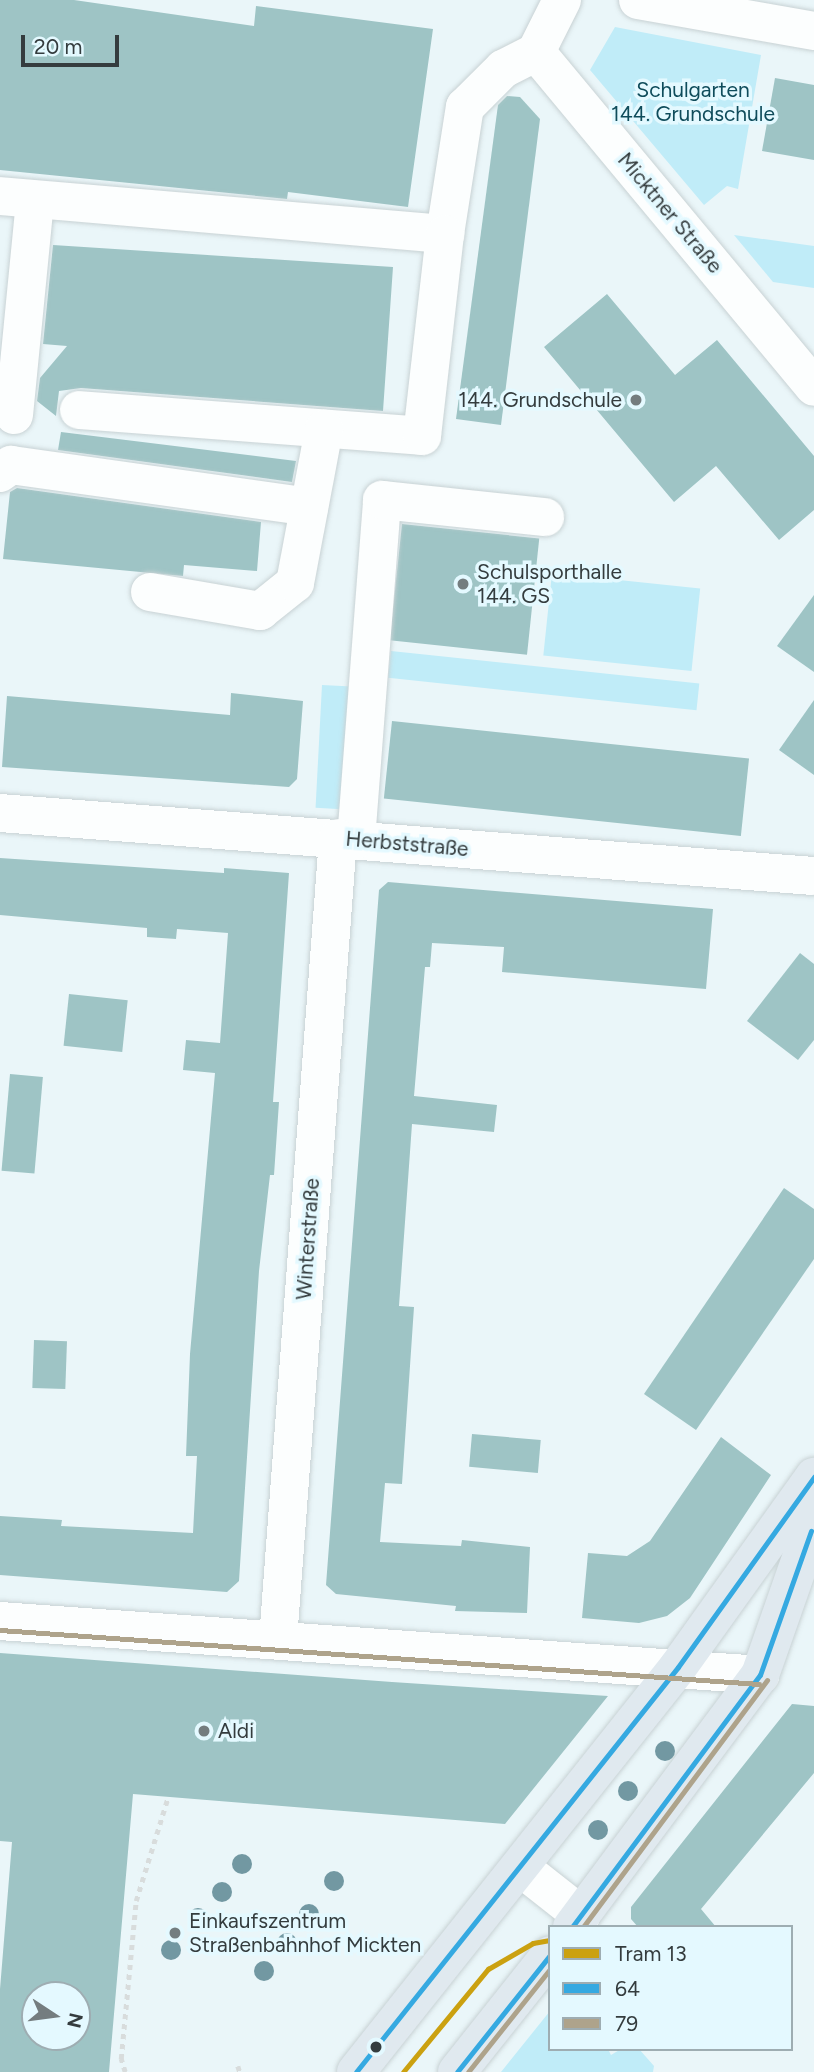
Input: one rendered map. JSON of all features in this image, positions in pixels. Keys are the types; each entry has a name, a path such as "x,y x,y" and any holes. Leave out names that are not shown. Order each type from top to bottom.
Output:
{"main road":[{"path":"356,2072 678,1668 814,1476"},
{"path":"577,1921 760,1675 814,1521"},
{"path":"457,2072 548,1958"}],"street":[{"path":"79,410 422,436 445,234 465,107 503,69 536,52 562,0"},
{"path":"638,0 814,31"},
{"name":"Micktner Straße","path":"536,52 814,387"},
{"path":"14,415 18,198 445,234"},
{"path":"150,592 260,611 295,583 324,429"},
{"path":"0,473 11,465 309,507"},
{"name":"Winterstraße","path":"278,1640 347,839 382,500 545,517"},
{"name":"Herbststraße","path":"0,813 814,876"},
{"path":"0,1621 760,1675"},
{"path":"520,1867 577,1921"}],"path":[{"path":"125,2072 121,2059 136,1901 168,1797"}],"green space":[{"name":"Schulgarten 144. Grundschule","path":"615,27 761,55 738,189 727,186 704,205 590,70"},
{"path":"734,235 814,246 814,288 773,282"},
{"path":"552,573 700,589 692,671 543,656"},
{"path":"391,651 699,683 696,710 388,678"},
{"path":"322,685 357,687 351,810 316,808"},
{"path":"548,2013 548,2051 609,2051 611,2055 618,2051 641,2051 654,2066 653,2072 501,2072"}],"building":[{"path":"0,0 74,0 254,26 256,6 433,29 408,207 288,192 287,199 0,170"},
{"path":"775,78 814,85 814,160 762,151"},
{"path":"507,96 520,97 540,119 501,425 456,419 498,105"},
{"path":"53,245 393,267 383,411 81,388 59,391 56,416 37,401 40,378 67,346 43,344"},
{"path":"607,294 675,375 717,340 814,456 814,510 779,540 716,466 674,502 544,347"},
{"path":"61,432 296,461 292,482 58,450"},
{"path":"17,488 261,522 257,571 184,565 183,576 3,559 10,492"},
{"name":"Schulsporthalle 144. GS","path":"402,524 539,538 527,655 390,640"},
{"path":"814,595 814,672 777,646"},
{"path":"231,693 303,701 297,779 289,787 2,767 7,696 230,715"},
{"path":"814,700 814,775 779,750"},
{"path":"392,721 749,759 741,836 384,799"},
{"path":"0,858 224,873 224,868 289,873 273,1102 279,1102 274,1175 270,1175 259,1271 239,1581 227,1592 0,1575 0,1516 62,1520 61,1526 193,1533 197,1456 186,1456 190,1354 215,1073 183,1070 186,1040 220,1043 228,933 177,929 176,939 147,937 147,928 0,915"},
{"path":"388,882 713,909 706,989 502,972 504,947 432,943 430,967 425,967 414,1096 497,1105 494,1132 412,1124 399,1306 414,1307 402,1484 385,1483 380,1542 461,1546 462,1540 530,1547 527,1613 455,1611 456,1606 336,1594 326,1585 379,890"},
{"path":"800,953 814,964 814,1040 798,1060 747,1021"},
{"path":"69,994 128,1000 122,1052 64,1046"},
{"path":"10,1074 43,1077 34,1174 2,1171"},
{"path":"784,1188 814,1209 814,1259 696,1430 644,1394"},
{"path":"34,1340 67,1341 65,1389 32,1388"},
{"path":"472,1434 541,1440 538,1473 469,1467"},
{"path":"721,1437 771,1475 690,1598 667,1616 639,1623 582,1618 588,1553 627,1556 650,1541"},
{"path":"0,1653 608,1696 505,1824 133,1794 109,2072 0,2072 0,1989 12,1842 0,1841"},
{"path":"792,1704 814,1706 814,1773 701,1909 714,1925 636,1925 631,1919 631,1907"}],"tram line":[{"name":"13","path":"403,2072 488,1969 533,1943 548,1940"}],"transit line":[{"name":"64","path":"356,2072 678,1667 814,1477"},
{"name":"64","path":"573,1925 760,1675 811,1531"},
{"name":"79","path":"0,1630 759,1684"},
{"name":"79","path":"584,1925 767,1680"},
{"name":"64","path":"457,2072 548,1958"},
{"name":"79","path":"468,2072 548,1972"}],"place":[{"name":"144. Grundschule","path":"636,400"},
{"name":"Schulsporthalle 144. GS","path":"463,584"},
{"name":"Aldi","path":"204,1731"},
{"name":"Einkaufszentrum Straßenbahnhof Mickten","path":"175,1933"}]}
